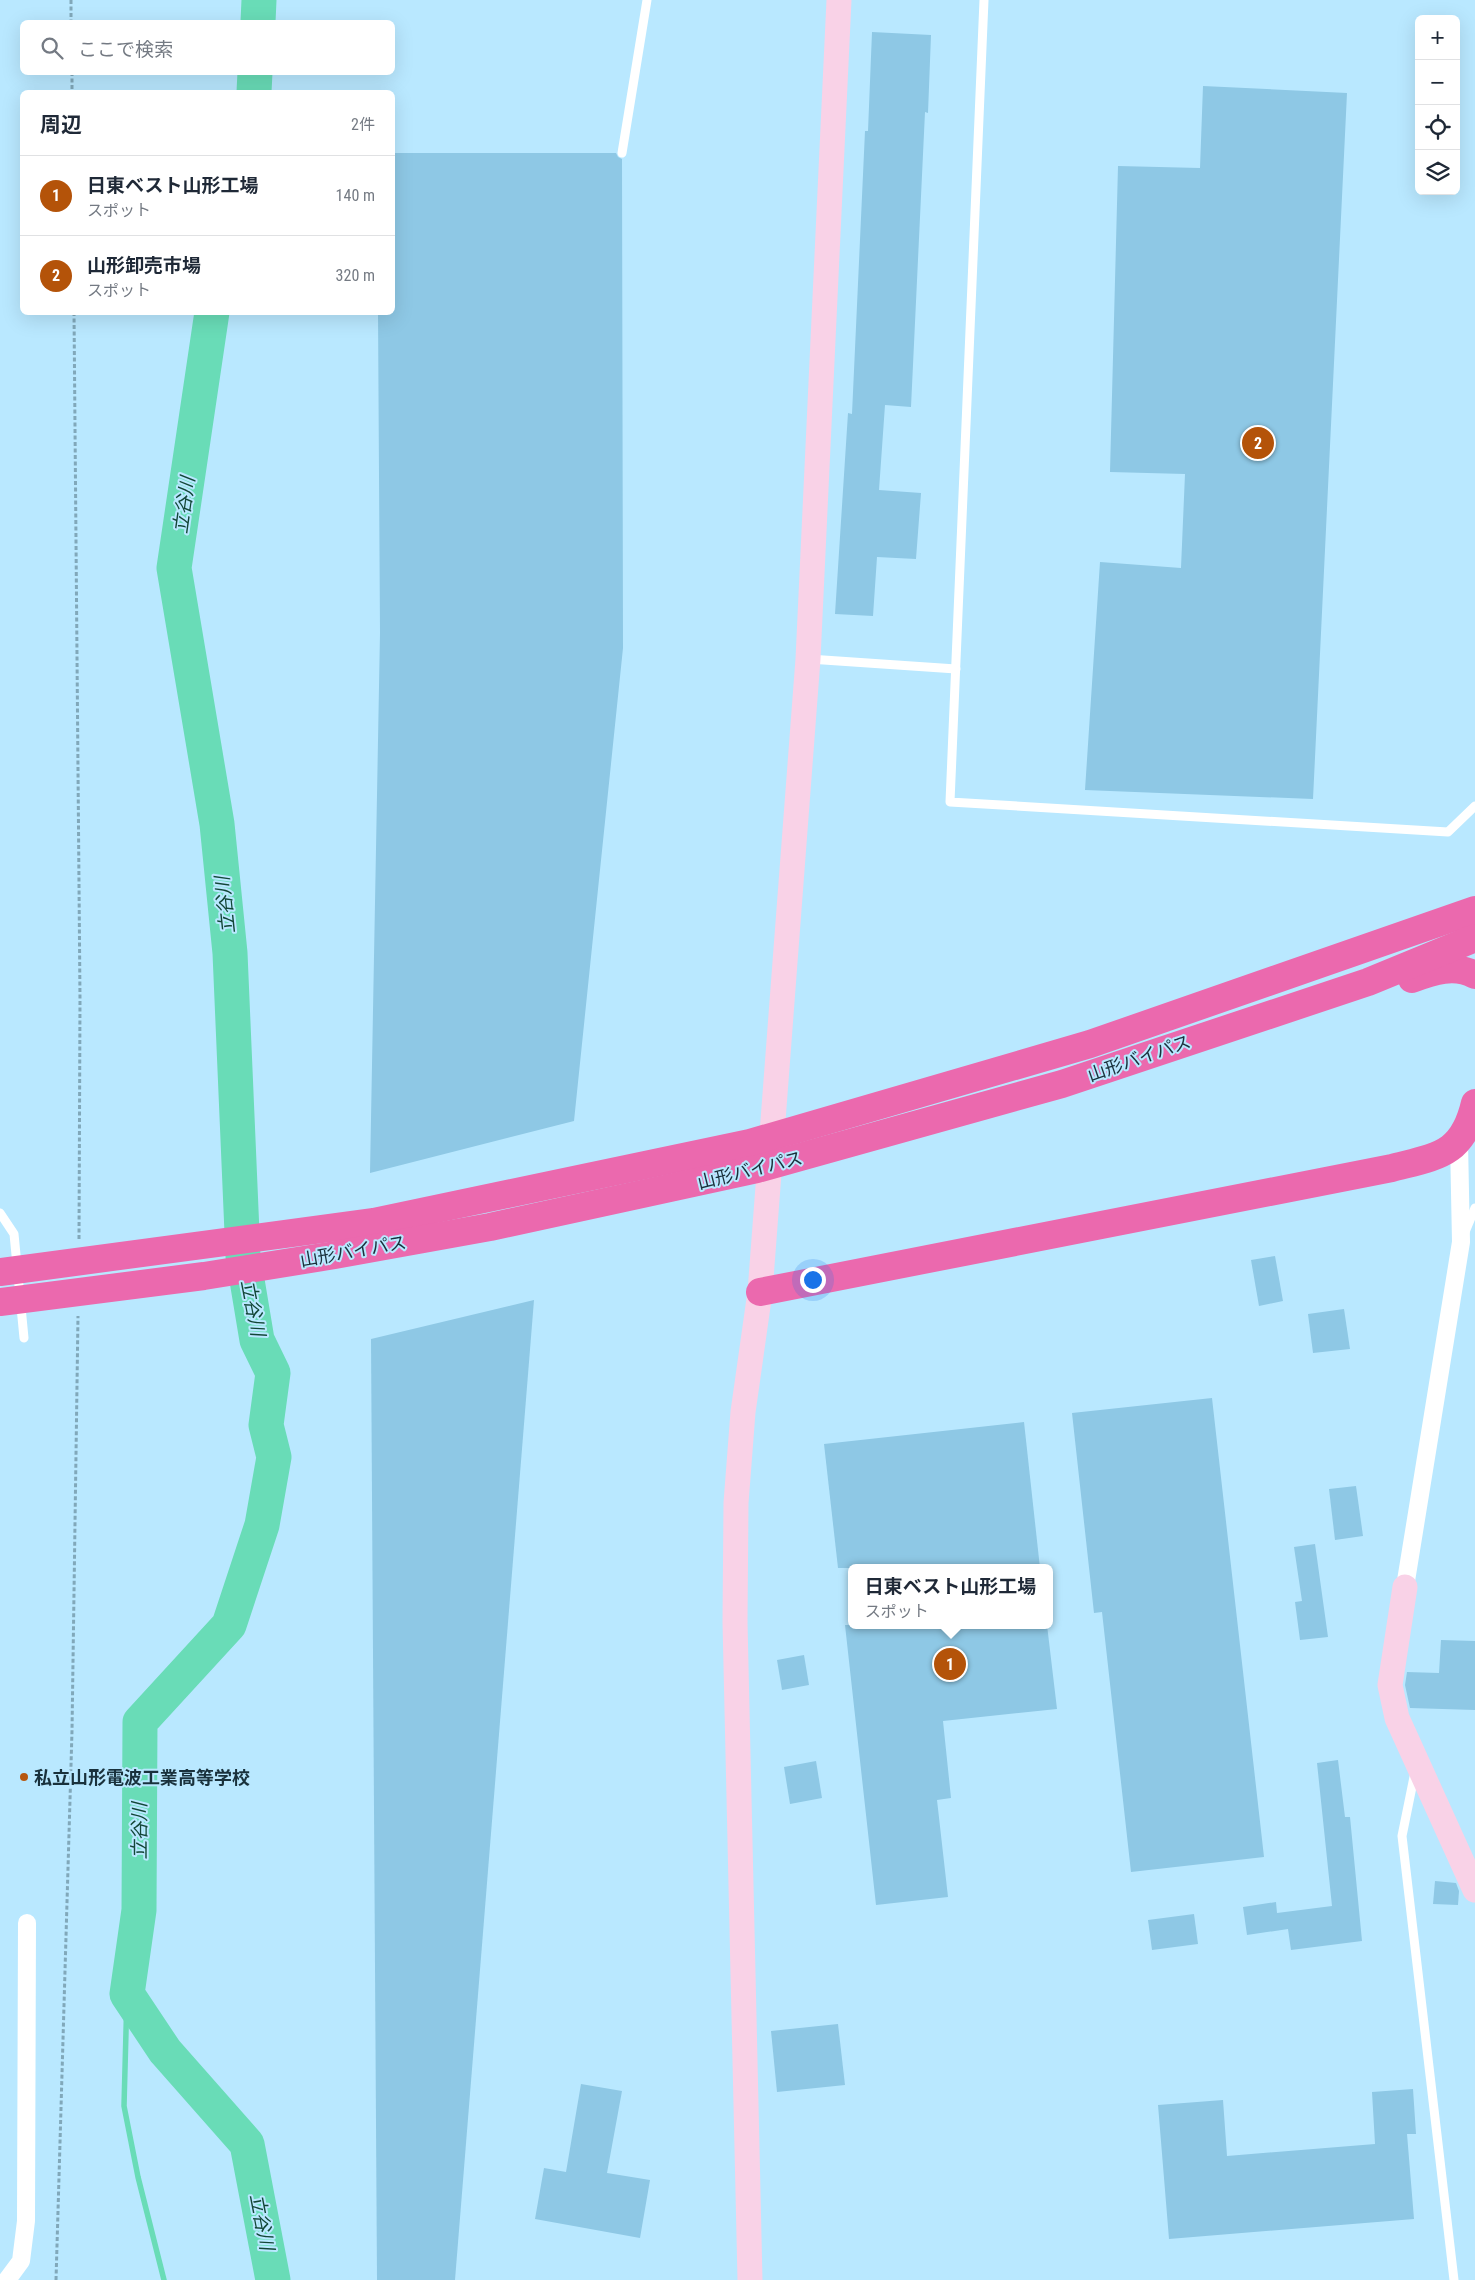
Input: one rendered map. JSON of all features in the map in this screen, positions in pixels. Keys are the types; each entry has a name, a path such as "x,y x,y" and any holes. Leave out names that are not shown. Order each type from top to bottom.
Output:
{"highway":[{"name":"山形バイパス","path":"0,1272 374,1222 750,1143 942,1089 1090,1044 1475,910"},
{"name":"山形バイパス","path":"0,1302 204,1276 317,1258 490,1227 641,1196 757,1169 1062,1084 1368,982 1475,938"},
{"path":"1253,1020 1280,1020 1328,1010 1430,972 1463,968 1475,975"},
{"path":"760,1292 1392,1168 1435,1156 1459,1142 1472,1117 1475,1103"}],"street":[{"path":"750,2280 735,1622 736,1533 743,1412 760,1292 808,659 839,0"},
{"path":"1459,1142 1461,1242 1390,1685 1397,1718 1475,1890"},
{"path":"7,2280 21,2261 26,2221 27,1923"}],"lane":[{"path":"622,153 647,0"},
{"path":"984,0 950,802 1448,832 1475,806"},
{"path":"808,659 956,670"},
{"path":"1461,1242 1475,1208"},
{"path":"0,1213 14,1234 24,1338"},
{"path":"1418,1761 1402,1836 1454,2280"}],"path":[{"path":"71,0 71,20"},
{"path":"72,75 72,90"}],"building":[{"path":"872,32 931,35 928,113 925,112 911,407 885,405 879,490 921,493 916,559 877,557 873,616 835,614 848,413 852,414 865,131 868,131"},
{"path":"1203,86 1347,93 1313,799 1085,790 1100,562 1181,568 1185,474 1110,472 1118,166 1200,168"},
{"path":"395,153 616,153 622,159 623,648 574,1121 370,1173 380,633 378,315 395,315"},
{"path":"1275,1256 1283,1301 1259,1306 1251,1260"},
{"path":"534,1300 455,2280 377,2280 371,1339"},
{"path":"1344,1309 1350,1349 1313,1353 1308,1314"},
{"path":"1212,1398 1264,1857 1131,1872 1102,1612 1094,1613 1072,1413"},
{"path":"1024,1422 1040,1564 848,1564 848,1568 838,1568 824,1444"},
{"path":"1356,1486 1363,1536 1335,1540 1329,1489"},
{"path":"1315,1544 1328,1637 1300,1640 1295,1602 1302,1601 1294,1547"},
{"path":"845,1625 848,1625 848,1629 1047,1629 1057,1709 943,1721 951,1798 937,1800 948,1897 876,1905"},
{"path":"1441,1640 1475,1641 1475,1710 1410,1708 1405,1685 1407,1672 1439,1673"},
{"path":"804,1655 809,1685 782,1690 777,1660"},
{"path":"1338,1760 1345,1817 1350,1817 1362,1941 1291,1950 1288,1929 1247,1935 1243,1907 1276,1902 1277,1913 1332,1906 1317,1763"},
{"path":"816,1761 822,1798 790,1804 784,1767"},
{"path":"1435,1881 1456,1883 1459,1891 1458,1905 1433,1904"},
{"path":"1194,1914 1198,1944 1152,1950 1148,1920"},
{"path":"838,2024 845,2085 777,2092 771,2031"},
{"path":"581,2084 622,2091 607,2173 650,2180 640,2238 535,2219 544,2168 566,2172"},
{"path":"1413,2089 1416,2134 1407,2134 1414,2219 1169,2239 1158,2105 1223,2100 1227,2156 1375,2144 1372,2092"}],"waterway":[{"name":"立谷川","path":"258,20 259,0"},
{"name":"立谷川","path":"254,90 255,75"},
{"name":"立谷川","path":"212,315 174,568 217,824 230,953 243,1256 257,1340 273,1373 266,1425 274,1457 262,1525 229,1625 140,1722 139,1910 127,1994 165,2051 247,2144 273,2280"},
{"path":"127,1994 124,2106 138,2177 164,2280"}],"place":[{"name":"山形卸売市場","path":"1258,443"},
{"name":"日東ベスト山形工場","path":"950,1664"},
{"name":"私立山形電波工業高等学校","path":"24,1777"}]}
